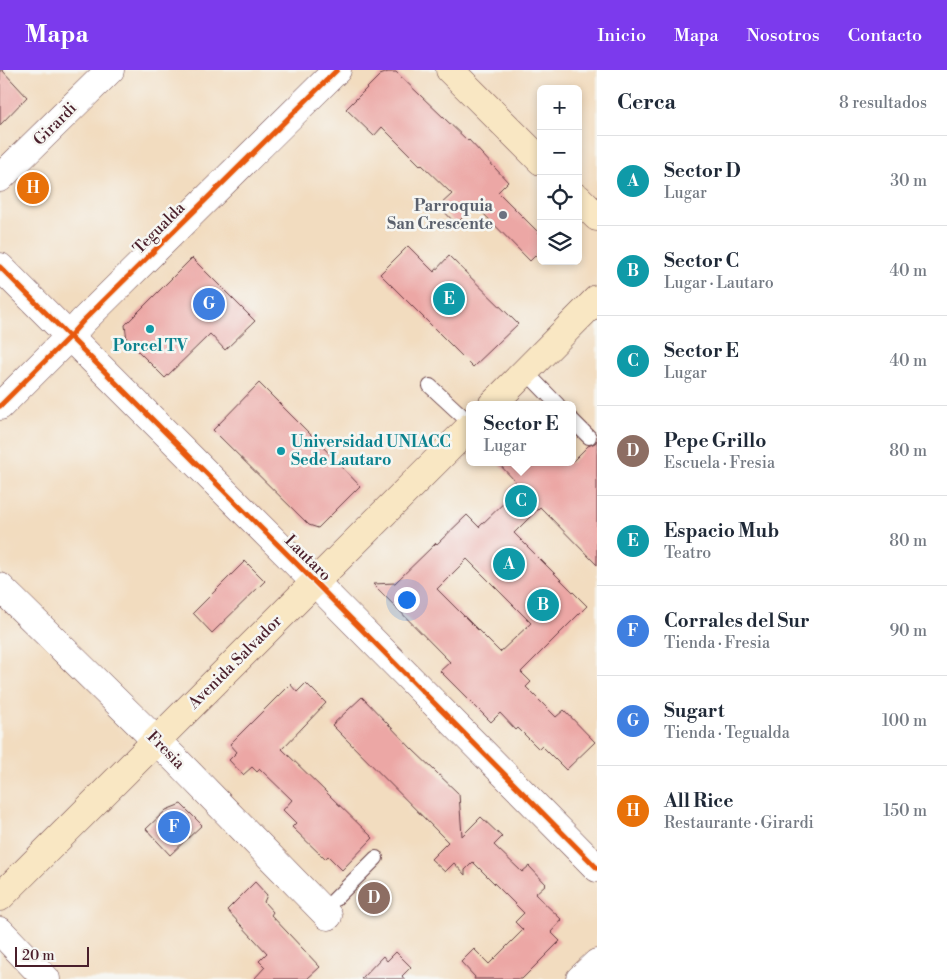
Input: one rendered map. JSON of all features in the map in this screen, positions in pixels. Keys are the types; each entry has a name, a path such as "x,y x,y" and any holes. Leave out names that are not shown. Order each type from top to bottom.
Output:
{"main road":[{"path":"450,70 537,156"},
{"path":"582,202 597,217"},
{"path":"496,401 525,371 593,310"},
{"name":"Avenida Salvador","path":"0,897 466,431"}],"street":[{"name":"Girardi","path":"0,178 110,70"},
{"name":"Tegualda","path":"0,406 90,314 337,70"},
{"name":"Lautaro","path":"0,267 597,868"},
{"name":"Fresia","path":"0,587 157,741 325,913"},
{"path":"0,931 46,979"},
{"path":"580,979 597,963"}],"lane":[{"path":"525,371 554,401"},
{"path":"430,386 466,419"},
{"path":"576,424 589,438"},
{"path":"325,913 376,858"}],"building":[{"path":"0,70 27,97 0,125"},
{"path":"396,72 469,140 508,182 498,192 537,231 537,254 530,261 475,205 456,224 439,206 452,194 382,127 374,136 346,109 380,75"},
{"path":"408,246 434,272 449,256 518,324 473,367 380,274"},
{"path":"192,258 255,321 225,350 210,334 165,378 127,340 125,325"},
{"path":"259,383 360,486 318,528 309,525 213,430"},
{"path":"597,440 597,565 540,507 514,533 587,606 521,672 531,682 526,687 556,717 564,710 595,742 566,770 542,746 539,749 518,728 516,730 500,713 491,722 440,671 450,662 373,584 395,583 467,515 479,527 511,496 507,491 516,482 501,466 576,466 576,458","holes":["467,559 531,623 500,652 437,589"]},
{"path":"245,561 265,581 212,633 193,613"},
{"path":"306,683 326,703 282,749 373,838 342,870 328,856 325,859 292,827 296,823 283,810 292,800 260,769 257,772 252,767 243,775 229,760 237,752 230,744 290,684 297,692"},
{"path":"362,697 459,794 462,836 481,817 502,837 494,845 522,872 529,866 546,884 535,894 562,920 551,932 560,941 522,979 474,979 475,977 461,962 474,949 489,964 523,930 515,922 524,913 473,862 465,870 465,875 454,863 445,872 431,859 448,842 332,725"},
{"path":"181,804 202,825 170,855 146,829 166,810"},
{"path":"255,882 267,895 264,902 273,912 271,915 320,967 307,979 254,979 265,967 259,961 267,953 227,910"},
{"path":"396,952 411,967 402,976 405,979 361,979 383,956 387,961"}],"cycle path":[{"path":"0,406 83,321 337,70"},
{"path":"0,267 597,868"}],"place":[{"name":"All Rice","path":"33,188"},
{"name":"Parroquia San Crescente","path":"503,215"},
{"name":"Espacio Mub","path":"449,299"},
{"name":"Sugart","path":"209,304"},
{"name":"Porcel TV","path":"150,329"},
{"name":"Universidad UNIACC Sede Lautaro","path":"281,451"},
{"name":"Sector E","path":"521,501"},
{"name":"Sector D","path":"509,564"},
{"name":"Sector C","path":"543,605"},
{"name":"Corrales del Sur","path":"174,827"},
{"name":"Pepe Grillo","path":"374,898"}]}
